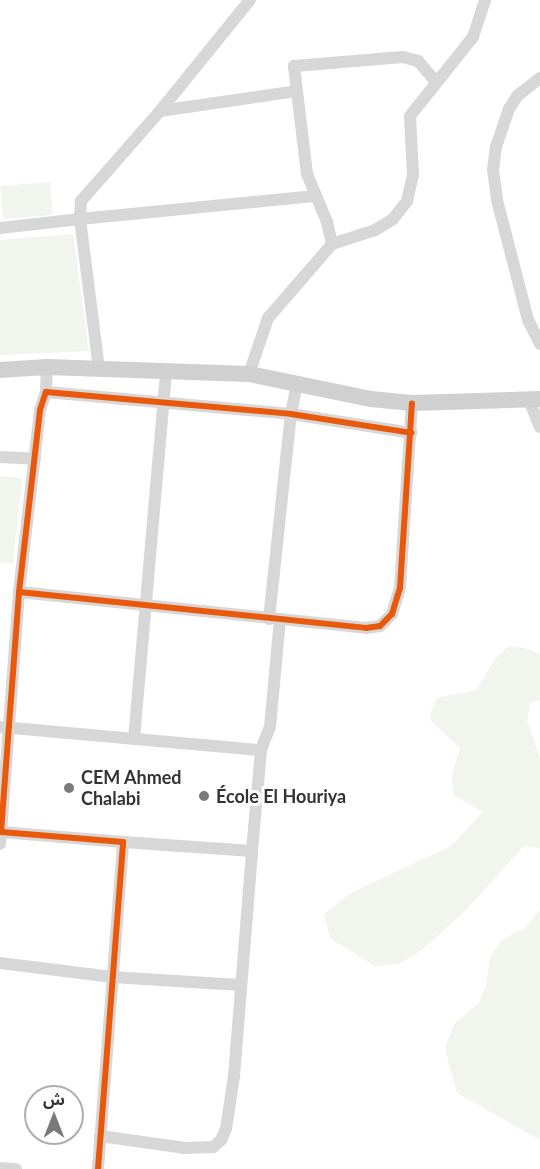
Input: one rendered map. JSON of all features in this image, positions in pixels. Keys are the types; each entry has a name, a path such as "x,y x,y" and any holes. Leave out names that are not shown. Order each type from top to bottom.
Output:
{"street":[{"path":"99,369 80,219 81,201 160,111 250,0"},
{"path":"249,374 268,318 332,244 375,230 393,219 407,201 413,175 410,116 473,37 485,0"},
{"path":"332,244 327,222 307,174 294,66 403,57 418,61 436,82"},
{"path":"540,78 518,94 509,109 496,146 493,170 497,200 528,320 540,344"},
{"path":"160,111 297,91"},
{"path":"0,228 316,196"},
{"path":"47,367 46,392 40,410 4,728 1,838 123,842 252,851"},
{"path":"0,370 47,367 249,374 371,399 412,403 535,399 540,427"},
{"path":"134,739 166,372"},
{"path":"100,1136 185,1148 213,1147 221,1140 226,1129 234,1076 261,750 270,727 274,619 291,414 297,384"},
{"path":"46,392 291,414 412,433"},
{"path":"19,592 366,628 380,626 392,614 400,588 412,433 412,403"},
{"path":"0,457 35,459"},
{"path":"4,728 261,750"},
{"path":"98,1169 123,842"},
{"path":"0,963 112,976 240,986"},
{"path":"0,1168 16,1169"}],"shaded area":[{"path":"50,182 53,215 3,219 0,186"},
{"path":"73,234 89,351 0,355 0,240"},
{"path":"0,476 22,478 13,564 0,562"},
{"path":"509,646 529,649 540,654 540,700 530,703 527,720 540,759 540,848 524,846 464,912 422,950 399,964 374,966 330,938 324,914 351,893 451,846 483,812 453,795 452,775 460,748 430,720 431,712 437,698 476,690 496,658"},
{"path":"540,910 540,1140 457,1093 445,1048 454,1024 478,1004 486,986 490,957 502,940 525,928"}],"cycle path":[{"path":"98,1169 123,842 1,832 19,592 40,410 46,392 291,414 412,433"},
{"path":"19,592 366,628 380,626 392,614 400,588 412,403"}],"place":[{"name":"CEM Ahmed Chalabi","path":"69,788"},
{"name":"École El Houriya","path":"204,796"}]}
